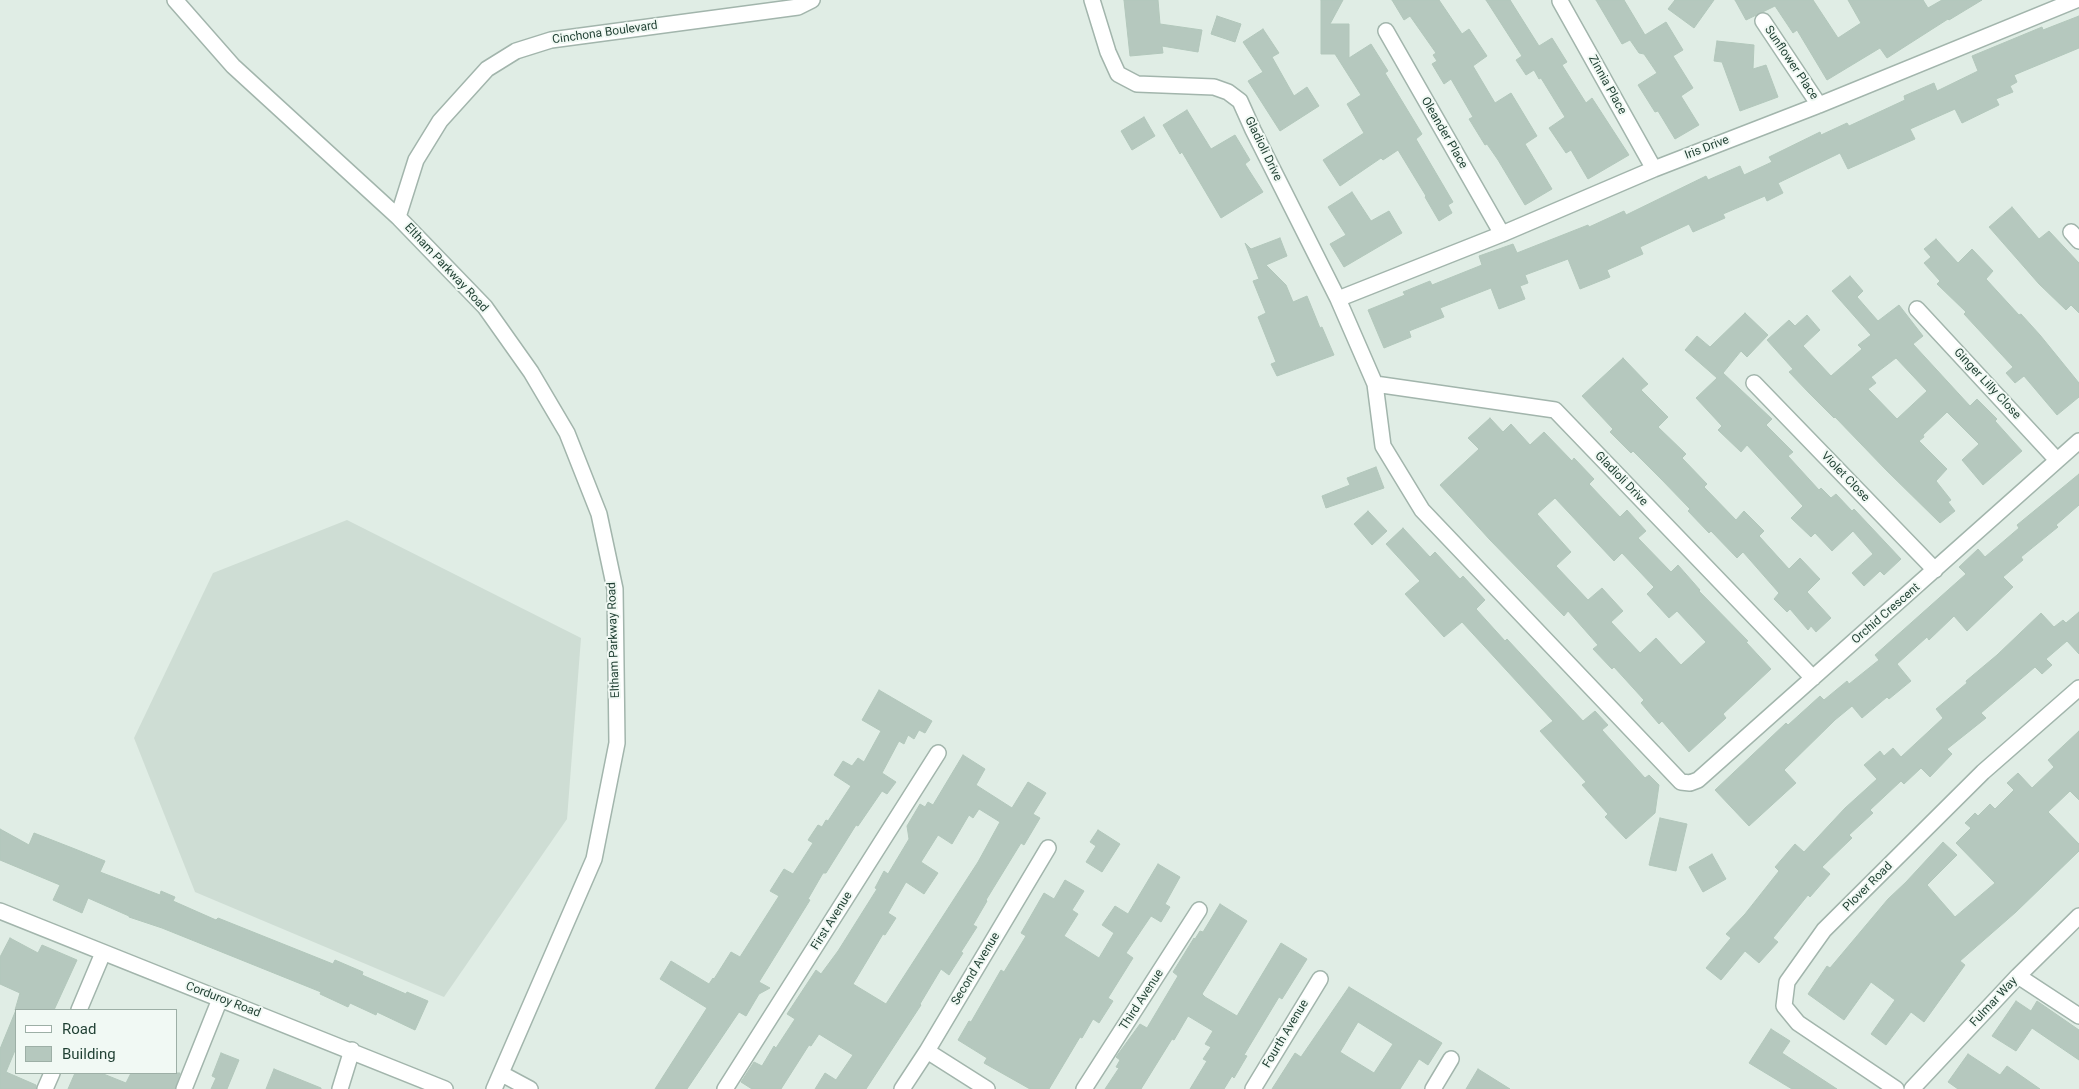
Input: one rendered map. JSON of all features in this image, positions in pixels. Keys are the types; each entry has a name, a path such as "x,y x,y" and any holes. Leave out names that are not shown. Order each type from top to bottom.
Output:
{"street":[{"name":"Eltham Parkway Road","path":"175,0 233,66 398,217 485,307 531,372 567,433 599,514 615,590 617,744 594,859 494,1089"},
{"name":"Cinchona Boulevard","path":"398,217 416,160 440,121 488,69 516,52 551,40 798,7 812,0"},
{"name":"Gladioli Drive","path":"1092,0 1108,52 1118,74 1137,84 1214,87 1228,92 1240,101 1338,299 1375,384 1383,446 1422,510 1681,782 1690,783"},
{"name":"Iris Drive","path":"1338,299 1502,234 1654,168 1819,106 2076,0"},
{"name":"Zinnia Place","path":"1560,1 1654,168"},
{"name":"Sunflower Place","path":"1763,21 1819,106"},
{"name":"Oleander Place","path":"1386,32 1502,234"},
{"name":"Ginger Lilly Close","path":"1917,309 2056,459"},
{"name":"Violet Close","path":"1754,383 1935,570"},
{"name":"Gladioli Drive","path":"1375,384 1555,410 1813,678"},
{"name":"Orchid Crescent","path":"1690,783 1698,780 1935,570 2056,459 2079,441"},
{"name":"Plover Road","path":"1896,1089 1798,1023 1784,1006 1787,982 1824,930 1982,772 2079,688"},
{"name":"First Avenue","path":"726,1089 938,753"},
{"name":"Second Avenue","path":"902,1089 927,1051 1048,848"},
{"name":"Third Avenue","path":"1084,1089 1199,910"},
{"name":"Corduroy Road","path":"0,911 446,1089"},
{"name":"Fulmar Way","path":"1912,1089 2018,976 2079,916"},
{"path":"78,1009 103,953"},
{"path":"2018,976 2079,1016"},
{"name":"Fourth Avenue","path":"1252,1089 1320,979"},
{"path":"184,1089 220,999"},
{"path":"340,1089 352,1050"},
{"path":"927,1051 987,1089"},
{"path":"1433,1089 1451,1060"},
{"path":"44,1089 52,1074"},
{"path":"502,1074 530,1089"}],"shaded area":[{"path":"347,520 581,638 567,819 444,997 195,892 134,738 213,573"}],"building":[{"path":"1124,0 1158,0 1160,24 1202,30 1198,52 1162,46 1163,53 1130,56"},
{"path":"1321,0 1343,0 1330,24 1349,24 1349,58 1371,44 1388,71 1385,73 1422,134 1416,139 1453,202 1448,205 1452,213 1439,221 1398,150 1383,160 1381,158 1340,186 1323,160 1364,133 1347,104 1361,95 1335,54 1321,54"},
{"path":"1392,0 1439,0 1462,34 1469,29 1487,56 1473,66 1495,103 1511,93 1537,136 1525,144 1552,189 1525,205 1498,160 1487,144 1485,145 1469,119 1473,117 1451,79 1444,84 1432,64 1437,61 1433,55 1436,53 1410,16 1404,20"},
{"path":"1486,0 1510,0 1539,46 1552,38 1567,62 1562,65 1586,103 1592,98 1629,155 1588,179 1571,150 1566,153 1549,128 1565,117 1534,70 1526,75 1516,60 1522,56"},
{"path":"1596,0 1624,0 1645,35 1666,22 1683,50 1673,56 1693,88 1681,96 1699,125 1675,139 1658,111 1655,112 1638,85 1657,73 1644,54 1639,53 1630,40 1622,44"},
{"path":"1675,0 1714,0 1694,28 1668,9"},
{"path":"1735,0 1813,0 1838,38 1861,23 1848,0 1923,0 1928,8 1942,0 1982,0 1948,19 1887,58 1880,48 1827,80 1797,30 1793,33 1775,6 1746,20"},
{"path":"1217,16 1241,24 1235,42 1211,34"},
{"path":"2079,16 2079,48 2014,75 2017,82 2010,86 2013,92 1996,99 1999,105 1962,123 1955,109 1910,129 1915,139 1848,169 1840,153 1778,183 1783,193 1767,201 1765,196 1723,214 1725,218 1693,232 1689,224 1640,247 1643,254 1607,270 1610,277 1580,289 1568,259 1525,275 1528,283 1520,286 1525,299 1499,309 1491,288 1440,308 1444,317 1409,331 1411,337 1384,348 1368,310 1405,295 1403,292 1430,281 1432,285 1482,265 1479,256 1513,244 1517,253 1588,225 1589,227 1624,211 1626,215 1706,176 1708,180 1740,166 1744,175 1772,162 1769,157 1820,132 1821,135 1847,123 1849,126 1905,100 1904,96 1934,83 1937,91 1978,71 1972,56 2042,27 2043,30"},
{"path":"1263,29 1279,53 1272,57 1294,96 1307,87 1319,106 1280,131 1248,81 1263,72 1243,42"},
{"path":"1717,41 1754,45 1753,69 1766,65 1778,97 1740,111 1722,62 1714,61"},
{"path":"1187,110 1211,149 1235,135 1250,160 1245,164 1263,192 1221,218 1182,152 1180,154 1163,125"},
{"path":"1144,117 1155,136 1132,150 1121,131"},
{"path":"1352,192 1371,221 1389,211 1402,233 1344,267 1330,244 1346,235 1328,207"},
{"path":"2012,207 2039,239 2049,231 2079,263 2079,313 2071,305 2066,310 2039,284 1989,227"},
{"path":"1280,238 1287,256 1266,265 1286,285 1293,302 1307,296 1334,355 1277,376 1271,364 1276,362 1258,317 1266,313 1253,281 1259,279 1245,243 1251,249"},
{"path":"1936,239 1958,263 1972,249 1993,271 1986,279 2040,335 2079,383 2079,397 2057,415 2024,376 2015,383 2006,373 2013,367 1964,314 1966,312 1937,284 1940,281 1924,263 1931,257 1924,249"},
{"path":"1850,276 1863,291 1857,297 1878,321 1899,305 1923,336 1913,344 1970,406 1977,399 1997,419 1995,421 2022,451 1983,485 1962,460 1979,444 1947,412 1919,441 1947,469 1936,481 1951,500 1948,502 1955,511 1940,523 1789,372 1793,369 1767,340 1789,320 1795,326 1807,315 1820,330 1803,346 1831,376 1862,349 1858,345 1871,335 1832,291","holes":["1896,358 1927,391 1897,419 1868,389 1876,383 1871,377"]},
{"path":"1745,313 1768,335 1747,357 1741,351 1723,373 1772,419 1766,425 1793,452 1788,456 1819,490 1821,488 1831,498 1836,494 1852,511 1854,509 1901,559 1884,575 1880,571 1864,586 1852,573 1873,554 1853,531 1832,551 1815,533 1811,537 1791,518 1803,506 1747,445 1741,452 1718,430 1722,426 1696,398 1717,378 1685,350 1697,336 1710,347"},
{"path":"1623,358 1648,384 1641,390 1668,417 1658,427 1686,454 1682,458 1707,484 1704,487 1736,520 1744,511 1764,531 1759,536 1789,569 1800,558 1820,579 1807,592 1831,618 1816,632 1811,626 1808,630 1790,609 1787,612 1774,599 1779,593 1743,552 1737,558 1711,531 1709,533 1688,511 1690,509 1661,479 1633,451 1631,453 1610,432 1613,429 1582,396"},
{"path":"1490,418 1503,432 1511,424 1530,445 1544,432 1572,461 1574,458 1594,479 1589,484 1620,517 1627,510 1646,531 1638,538 1671,572 1678,565 1699,591 1748,641 1746,642 1771,669 1723,714 1726,718 1689,752 1662,721 1659,724 1641,703 1644,700 1614,667 1612,669 1593,649 1598,645 1568,611 1564,616 1440,485 1479,449 1468,438","holes":["1555,498 1614,561 1622,553 1654,587 1647,594 1669,618 1677,611 1706,642 1681,665 1656,638 1640,653 1611,622 1623,611 1602,588 1588,600 1556,566 1571,552 1537,514"]},
{"path":"1376,467 1384,488 1326,508 1322,496 1350,485 1347,478"},
{"path":"2079,474 2079,505 2056,525 2058,527 2021,557 2023,560 2003,577 2013,587 1967,631 1954,616 1929,640 1927,637 1897,664 1911,681 1889,699 1887,697 1862,718 1852,706 1835,720 1784,770 1796,783 1749,826 1715,790 1786,723 1788,725 1820,696 1824,700 1847,681 1849,684 1879,660 1875,655 1966,574 1959,567 1978,549 1985,557 2019,528 2017,525"},
{"path":"1368,511 1387,531 1372,545 1354,524"},
{"path":"1403,528 1430,557 1435,552 1460,579 1463,576 1485,600 1476,609 1505,641 1507,639 1583,721 1595,711 1608,725 1602,730 1645,778 1649,775 1659,785 1655,813 1626,839 1605,817 1608,814 1582,785 1586,782 1540,731 1553,721 1462,622 1444,637 1405,594 1420,581 1386,544"},
{"path":"2079,612 2079,654 2067,641 2046,659 2052,665 2042,674 2035,667 1981,713 1986,718 1947,749 1952,754 1930,777 1921,768 1904,784 1901,781 1870,810 1873,813 1849,835 1852,838 1822,867 1830,874 1810,897 1808,895 1773,938 1778,942 1759,963 1745,951 1721,980 1706,968 1731,938 1726,934 1745,914 1779,871 1775,867 1795,844 1804,852 1845,808 1877,779 1864,765 1880,751 1884,756 1893,748 1901,757 1943,718 1936,709 1967,683 1966,681 1997,655 2041,613 2054,627 2063,620 2066,623"},
{"path":"879,690 932,721 925,733 919,730 914,739 908,735 904,744 899,741 882,773 896,782 887,794 882,791 858,826 856,825 826,873 823,873 808,899 810,900 759,982 770,988 759,994 746,1016 739,1012 687,1089 655,1089 707,1008 660,979 671,961 709,984 731,952 740,957 779,896 770,891 784,869 793,874 813,843 808,840 818,825 822,827 826,820 828,821 851,786 834,775 843,761 852,766 858,758 864,762 881,731 862,720"},
{"path":"2079,731 2079,800 2070,791 2048,812 2079,844 2079,851 2016,912 1960,961 1965,965 1924,1022 1911,1012 1886,1045 1871,1034 1895,1000 1871,982 1844,1020 1808,994 1827,966 1830,968 1888,899 1943,842 1957,855 1927,885 1955,917 1995,883 1956,843 1971,828 1965,823 1975,813 1978,816 1990,804 1995,809 2014,790 2007,783 2018,773 2032,788 2054,767 2048,760"},
{"path":"963,755 985,769 976,785 1012,808 1028,782 1046,793 1033,814 1040,818 1024,845 1021,843 986,900 973,925 977,927 961,952 963,953 949,975 941,969 921,1005 866,1089 815,1089 825,1073 836,1080 853,1055 819,1034 811,1046 809,1045 781,1089 752,1089 741,1082 754,1062 762,1066 774,1046 776,1048 795,1019 787,1014 816,970 821,974 838,951 877,889 875,888 884,871 888,874 909,839 907,826 920,804 925,807 928,802 933,805","holes":["979,809 1000,822 978,862 886,1004 853,984 883,934 885,935 896,918 888,913 906,882 924,894 938,873 921,862 938,835 952,844 969,815 973,818"]},
{"path":"1660,818 1687,824 1676,871 1649,865"},
{"path":"0,829 29,845 34,833 105,861 100,872 160,895 161,891 175,897 173,901 216,920 218,918 333,964 335,960 363,972 362,975 406,994 407,992 428,1001 415,1030 377,1012 376,1015 350,1003 348,1007 320,994 321,992 162,928 129,917 88,898 82,913 53,900 60,885 0,860"},
{"path":"1098,830 1120,844 1102,872 1086,862 1096,846 1090,842"},
{"path":"1712,854 1726,879 1703,892 1689,867"},
{"path":"1158,864 1180,877 1165,904 1170,907 1161,922 1151,916 1126,953 1133,958 1108,998 1113,1001 1099,1023 1093,1019 1049,1089 1030,1089 984,1063 987,1058 958,1040 969,1021 971,1022 1001,970 1004,972 1026,936 1021,933 1044,893 1054,899 1065,880 1084,891 1072,910 1078,914 1064,936 1099,958 1114,933 1102,925 1115,906 1128,914"},
{"path":"1220,904 1247,921 1202,994 1205,997 1237,1016 1281,943 1307,959 1282,999 1279,997 1244,1055 1247,1056 1234,1078 1232,1076 1224,1089 1190,1089 1207,1061 1203,1059 1211,1047 1205,1044 1213,1031 1188,1016 1141,1089 1105,1089 1119,1068 1116,1067 1120,1060 1116,1057 1140,1024 1147,1028 1178,976 1173,972 1194,938 1200,931 1203,932"},
{"path":"10,938 38,953 42,945 77,960 54,1009 15,1009 20,993 0,984 0,957"},
{"path":"1349,987 1442,1043 1428,1065 1419,1059 1400,1089 1272,1089 1295,1053 1301,1057","holes":["1358,1022 1393,1044 1374,1073 1340,1052"]},
{"path":"2016,1001 2031,1011 2037,1001 2079,1030 2079,1060 2032,1028 2016,1051 1992,1036"},
{"path":"15,1012 15,1050 6,1072 36,1085 36,1089 0,1089 0,1049"},
{"path":"1771,1029 1790,1041 1782,1053 1837,1089 1792,1089 1749,1063"},
{"path":"221,1053 239,1060 227,1089 211,1089 216,1078 212,1076"},
{"path":"1968,1054 2000,1075 2007,1066 2040,1089 1958,1089 1948,1082"},
{"path":"274,1069 321,1088 321,1089 266,1089"},
{"path":"1478,1069 1510,1089 1466,1089"},
{"path":"180,1073 175,1089 68,1089 75,1074 104,1074 126,1083 130,1074"}]}
